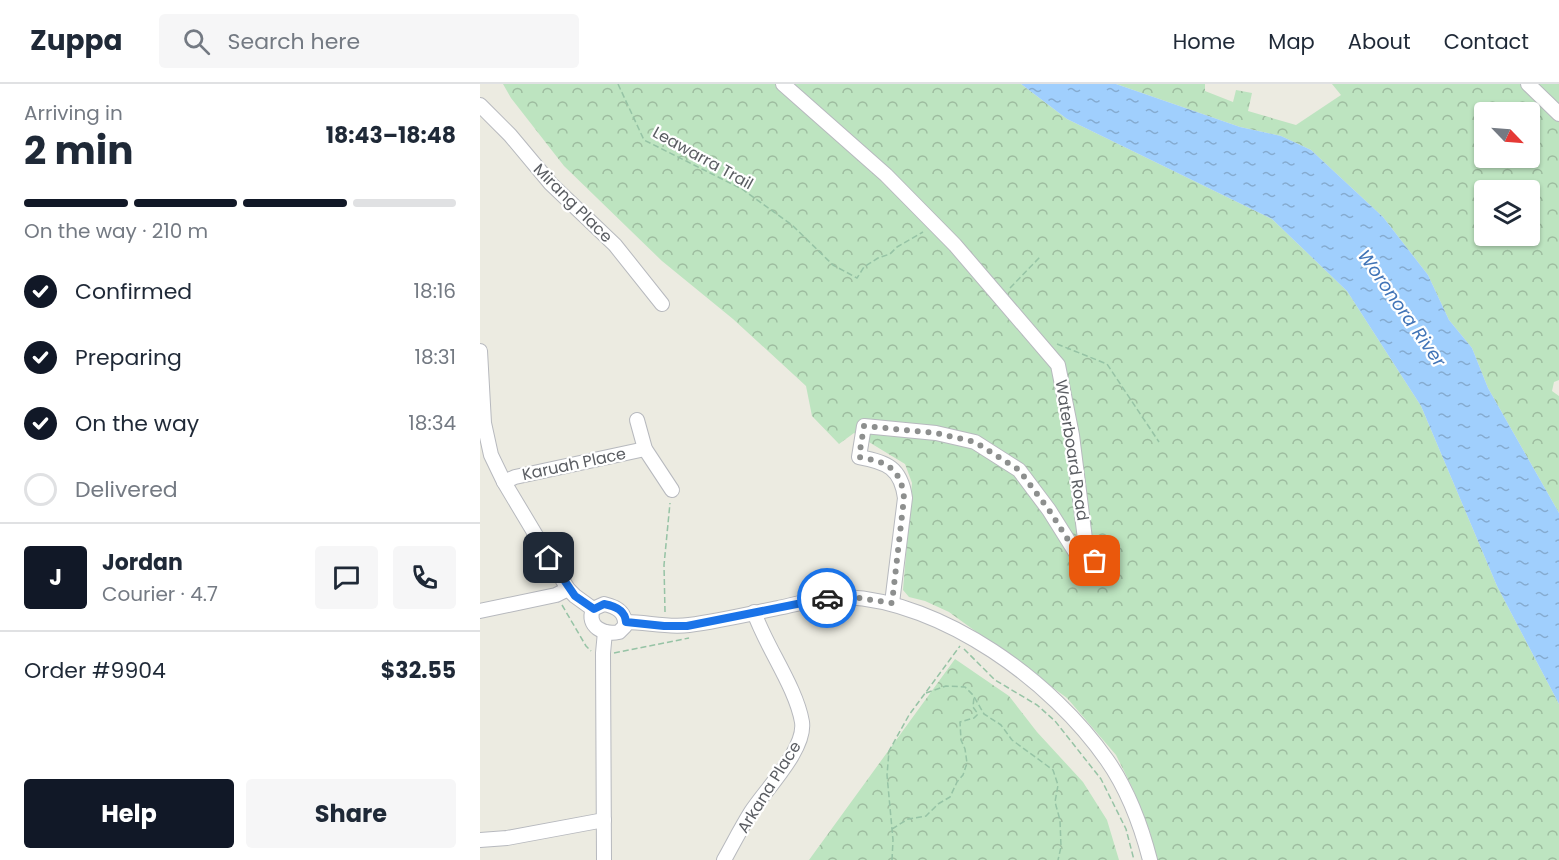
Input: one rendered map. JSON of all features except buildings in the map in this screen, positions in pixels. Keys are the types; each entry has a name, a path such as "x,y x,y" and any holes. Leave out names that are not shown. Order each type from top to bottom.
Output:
{"street":[{"name":"Waterboard Road","path":"783,84 886,174 933,222 1001,297 1058,365 1072,435 1084,538 1095,561 1093,568 1086,568 1049,510 1019,470 975,442 936,433 864,426 859,457 887,464 903,484 904,498 892,603"},
{"path":"1528,84 1559,114"},
{"name":"Mirang Place","path":"480,105 510,135 550,184 615,245 662,304"},
{"path":"480,351 482,423 491,455 562,592"},
{"name":"Karuah Place","path":"638,420 645,449 672,490"},
{"name":"Karuah Place","path":"504,482 515,477 645,449"},
{"path":"480,611 562,592 575,596 594,609"},
{"path":"626,622 687,626 826,598 859,598 892,603 936,619 972,638 1015,668 1063,707 1093,741 1118,777 1134,811 1150,860"},
{"path":"600,605 610,605 622,612 626,622 625,626 619,633 605,632 594,626 591,620 594,609 600,605"},
{"name":"Arkana Place","path":"724,860 752,812 795,751 802,731 796,702 759,627 754,612"},
{"path":"604,860 603,653 605,632"},
{"path":"480,840 507,838 604,820"}],"path":[{"name":"Leawarra Trail","path":"618,84 644,140 742,189 792,225 833,265 857,278 864,267 878,258 891,254 897,247 924,232 933,222"},
{"path":"1001,297 1040,257"},
{"path":"1054,344 1107,364 1159,442"},
{"path":"664,626 664,565 672,490"},
{"path":"562,592 590,651 603,653 624,651 690,638"},
{"path":"804,615 834,610"},
{"path":"892,860 892,829 887,775 889,751 909,715 960,645 995,680 1037,705 1055,721 1101,779 1126,829 1134,860"},
{"path":"926,693 946,686 965,687 987,716 996,721 1012,740 1053,770 1059,785 1055,801 1061,847 1058,860"},
{"path":"892,829 909,819 926,816 938,804 950,797 967,763 966,749 961,741 960,722 974,718 978,714 973,706 974,696"}],"green space":[{"path":"503,84 1021,84 1067,119 1272,219 1347,291 1421,406 1497,586 1559,704 1559,860 1156,860 1150,832 1133,789 1116,755 1067,698 949,612 925,601 909,597 903,590 912,483 905,464 854,433 839,444 812,416 806,386 733,319 662,261 564,166 511,98"},
{"path":"1116,84 1205,84 1205,91 1233,102 1236,90 1252,93 1248,111 1296,125 1341,95 1332,84 1559,84 1559,380 1554,382 1552,391 1559,396 1559,513 1488,388 1472,348 1449,320 1428,275 1383,217 1311,150 1281,136 1240,127"},
{"path":"955,659 1009,696 1037,732 1083,782 1107,820 1119,860 809,860"}],"water":[{"name":"Woronora River","path":"1021,84 1116,84 1240,127 1281,136 1311,150 1383,217 1428,275 1449,320 1472,348 1488,388 1559,513 1559,704 1497,586 1421,406 1347,291 1272,219 1067,119"}],"way so far":[{"path":"827,598 859,598 892,603 904,498 903,484 887,464 859,457 864,426 936,433 975,442 1019,470 1049,510 1086,568 1089,570 1093,568 1095,561"}],"route":[{"path":"549,558 568,589 575,596 594,609 604,604 619,609 626,622 687,626 827,598"}]}
